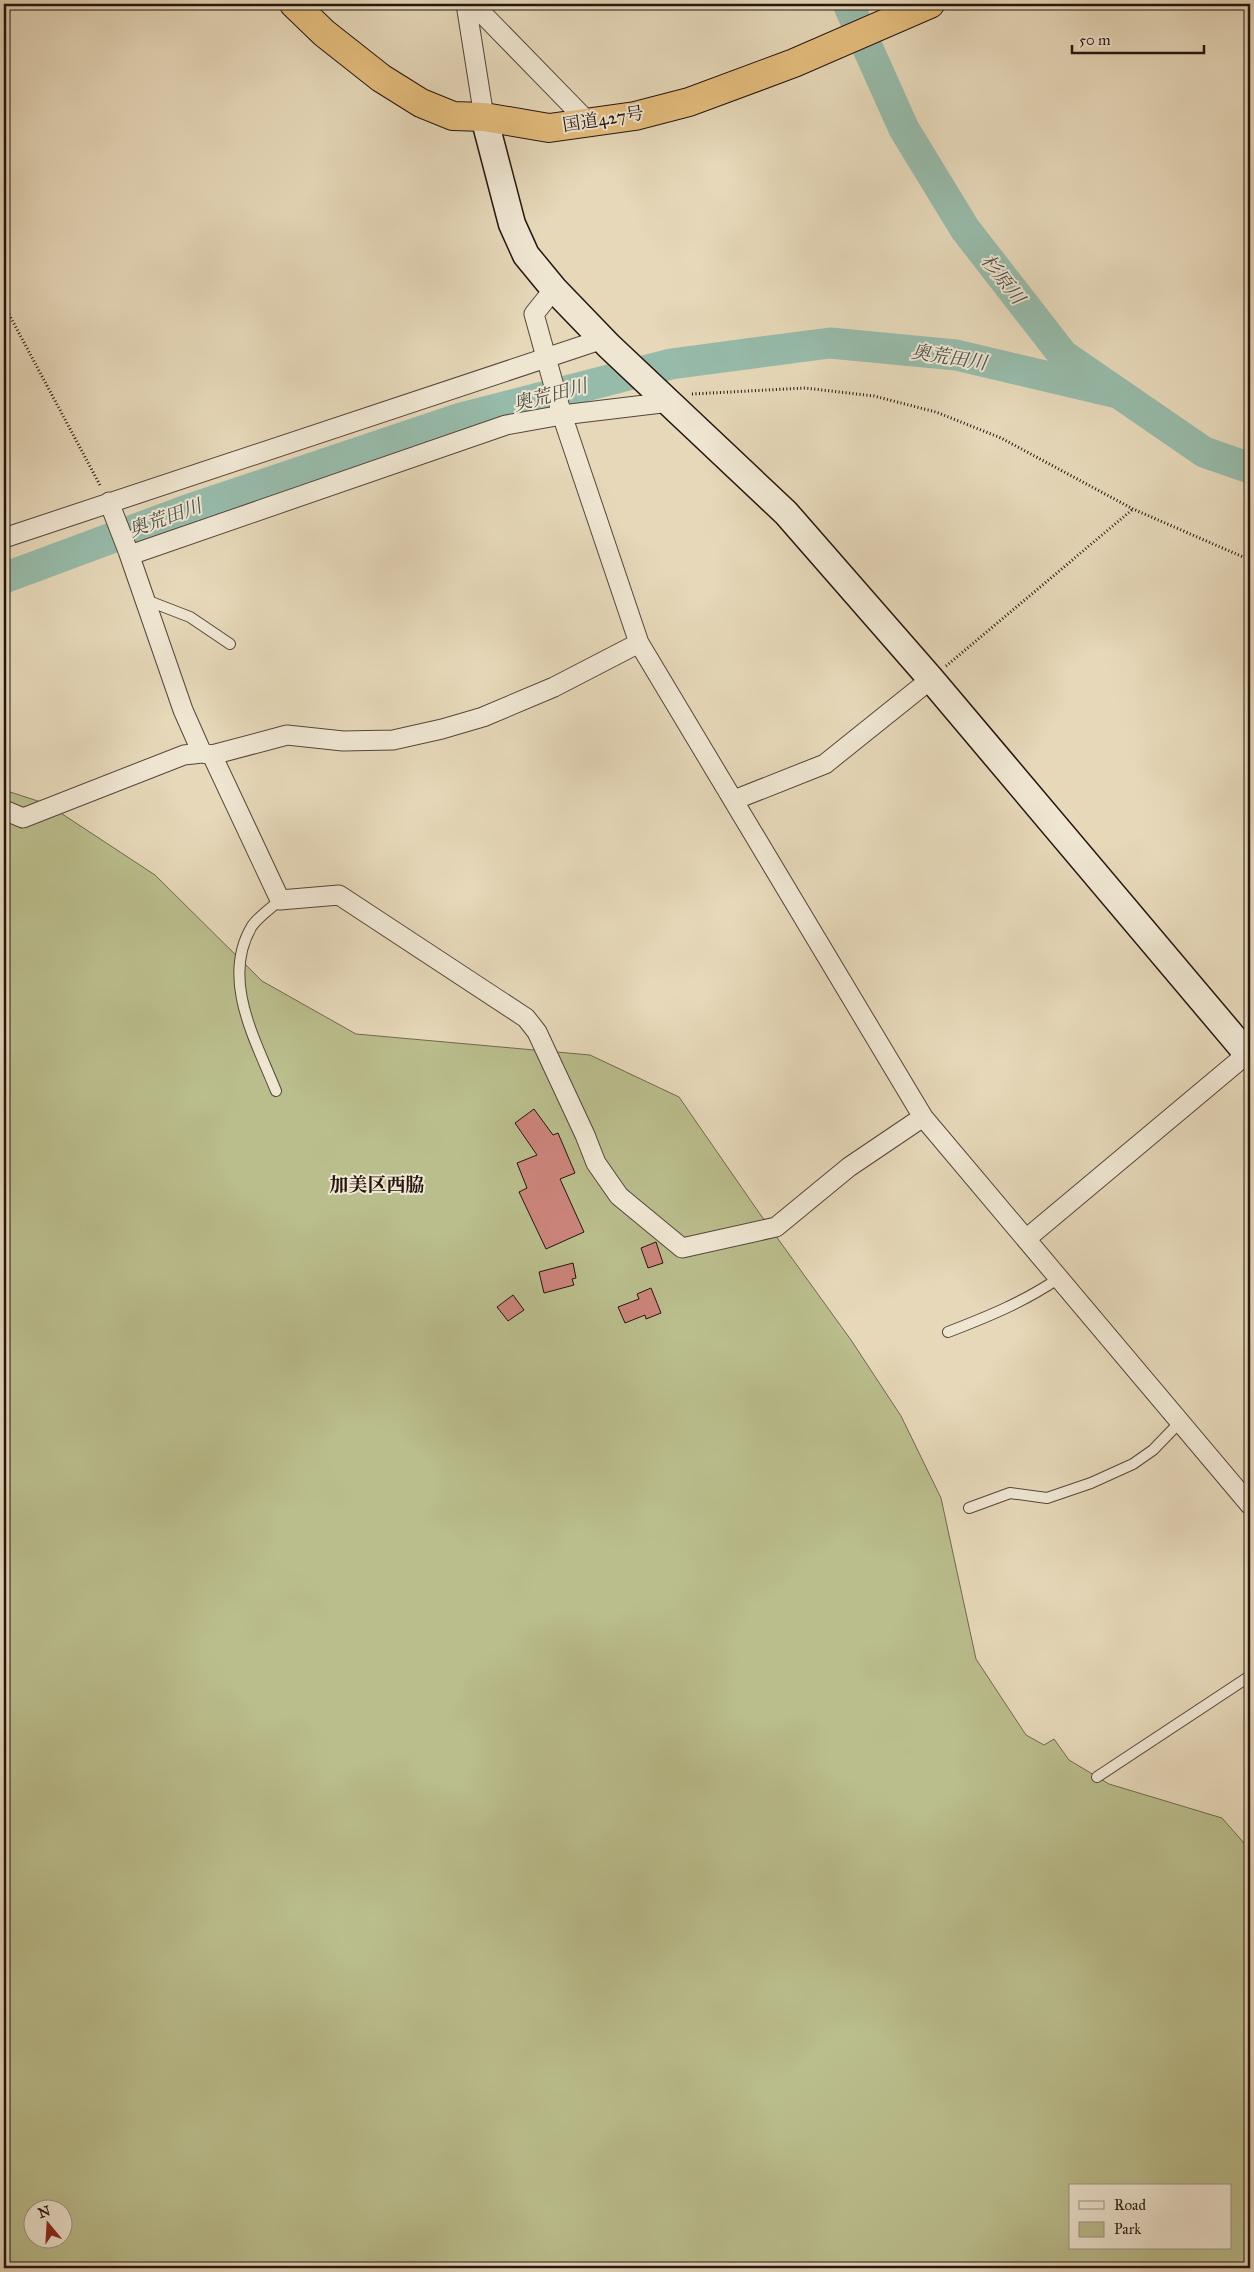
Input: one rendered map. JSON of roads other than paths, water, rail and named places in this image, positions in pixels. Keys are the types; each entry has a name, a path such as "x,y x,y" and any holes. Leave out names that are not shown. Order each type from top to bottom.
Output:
{"highway":[{"name":"国道427号","path":"294,4 324,33 381,78 421,103 453,116 484,117 549,128 590,124 635,116 689,102 794,63 930,4"}],"street":[{"path":"466,4 484,117 512,224 526,255 554,289 606,343 786,513 931,679 1249,1055 1026,1238"},
{"path":"474,4 590,124"},
{"path":"554,289 534,314 561,411 639,643 923,1117 1250,1505"},
{"path":"4,538 548,364 606,343"},
{"path":"129,553 506,425 561,411 665,397"},
{"path":"111,505 146,600 183,710 280,900 339,895 526,1018 537,1032 585,1135 596,1164 619,1196 682,1248 776,1227 849,1167 923,1117"},
{"path":"4,810 24,818 184,755 207,754 288,735 343,741 393,740 442,729 482,717 554,687 639,643"},
{"path":"734,800 825,764 931,679"}],"lane":[{"path":"146,600 190,616 230,644"},
{"path":"276,1091 245,1012 238,976 241,948 253,924 280,900"},
{"path":"948,1332 1008,1308 1039,1292 1059,1278"},
{"path":"969,1508 1010,1493 1047,1498 1091,1483 1133,1464 1153,1450 1181,1421"},
{"path":"1097,1777 1250,1676"}],"waterway":[{"name":"杉原川","path":"848,4 904,129 965,229 1063,355 1204,452 1250,468"},
{"name":"奥荒田川","path":"4,578 187,510 461,418 671,364 830,343 956,355 1117,393"}],"district":[{"name":"加美区西脇","path":"377,1184"}]}
